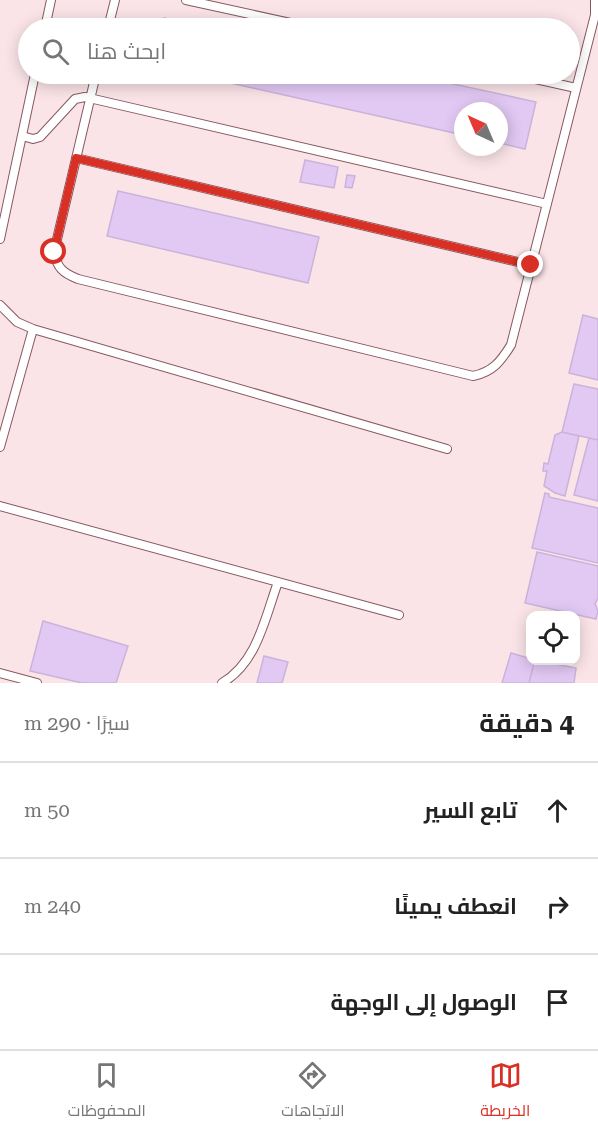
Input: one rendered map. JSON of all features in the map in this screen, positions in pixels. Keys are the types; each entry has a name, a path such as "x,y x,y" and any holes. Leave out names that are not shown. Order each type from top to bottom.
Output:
{"lane":[{"path":"47,18 51,0"},
{"path":"110,18 115,0"},
{"path":"186,0 268,18"},
{"path":"580,73 595,15 595,0"},
{"path":"0,238 33,84"},
{"path":"94,84 54,252 57,266 64,273 78,279 473,375 483,374 493,369 511,345 577,84"},
{"path":"558,84 576,88"},
{"path":"22,136 33,139 40,137 75,99 90,98 547,204"},
{"path":"76,158 531,265"},
{"path":"0,305 18,322 33,329 447,448"},
{"path":"0,447 33,329"},
{"path":"0,506 399,615"},
{"path":"222,683 241,669 248,660 259,637 278,582"},
{"path":"0,673 37,683"}],"building":[{"path":"235,84 454,84 536,102 525,149 508,145 508,102 454,102 454,133"},
{"path":"305,160 338,167 334,188 300,182"},
{"path":"347,175 355,176 352,188 345,187"},
{"path":"118,191 319,237 308,283 107,236"},
{"path":"583,315 598,319 598,380 569,373"},
{"path":"574,384 598,389 598,440 562,432"},
{"path":"562,432 579,436 565,496 544,486 547,471 543,471 544,463 548,464 555,435"},
{"path":"589,438 598,440 598,501 574,495"},
{"path":"545,493 549,494 549,497 598,508 598,563 532,548"},
{"path":"537,552 598,566 596,619 580,615 580,611 560,611 525,603"},
{"path":"43,621 128,646 116,683 82,683 30,671"},
{"path":"511,653 526,657 526,665 534,665 529,683 502,683"},
{"path":"264,656 288,662 282,683 257,683"},
{"path":"534,665 561,665 576,668 574,683 529,683"}],"route":[{"path":"54,252 76,158 531,265"}]}
